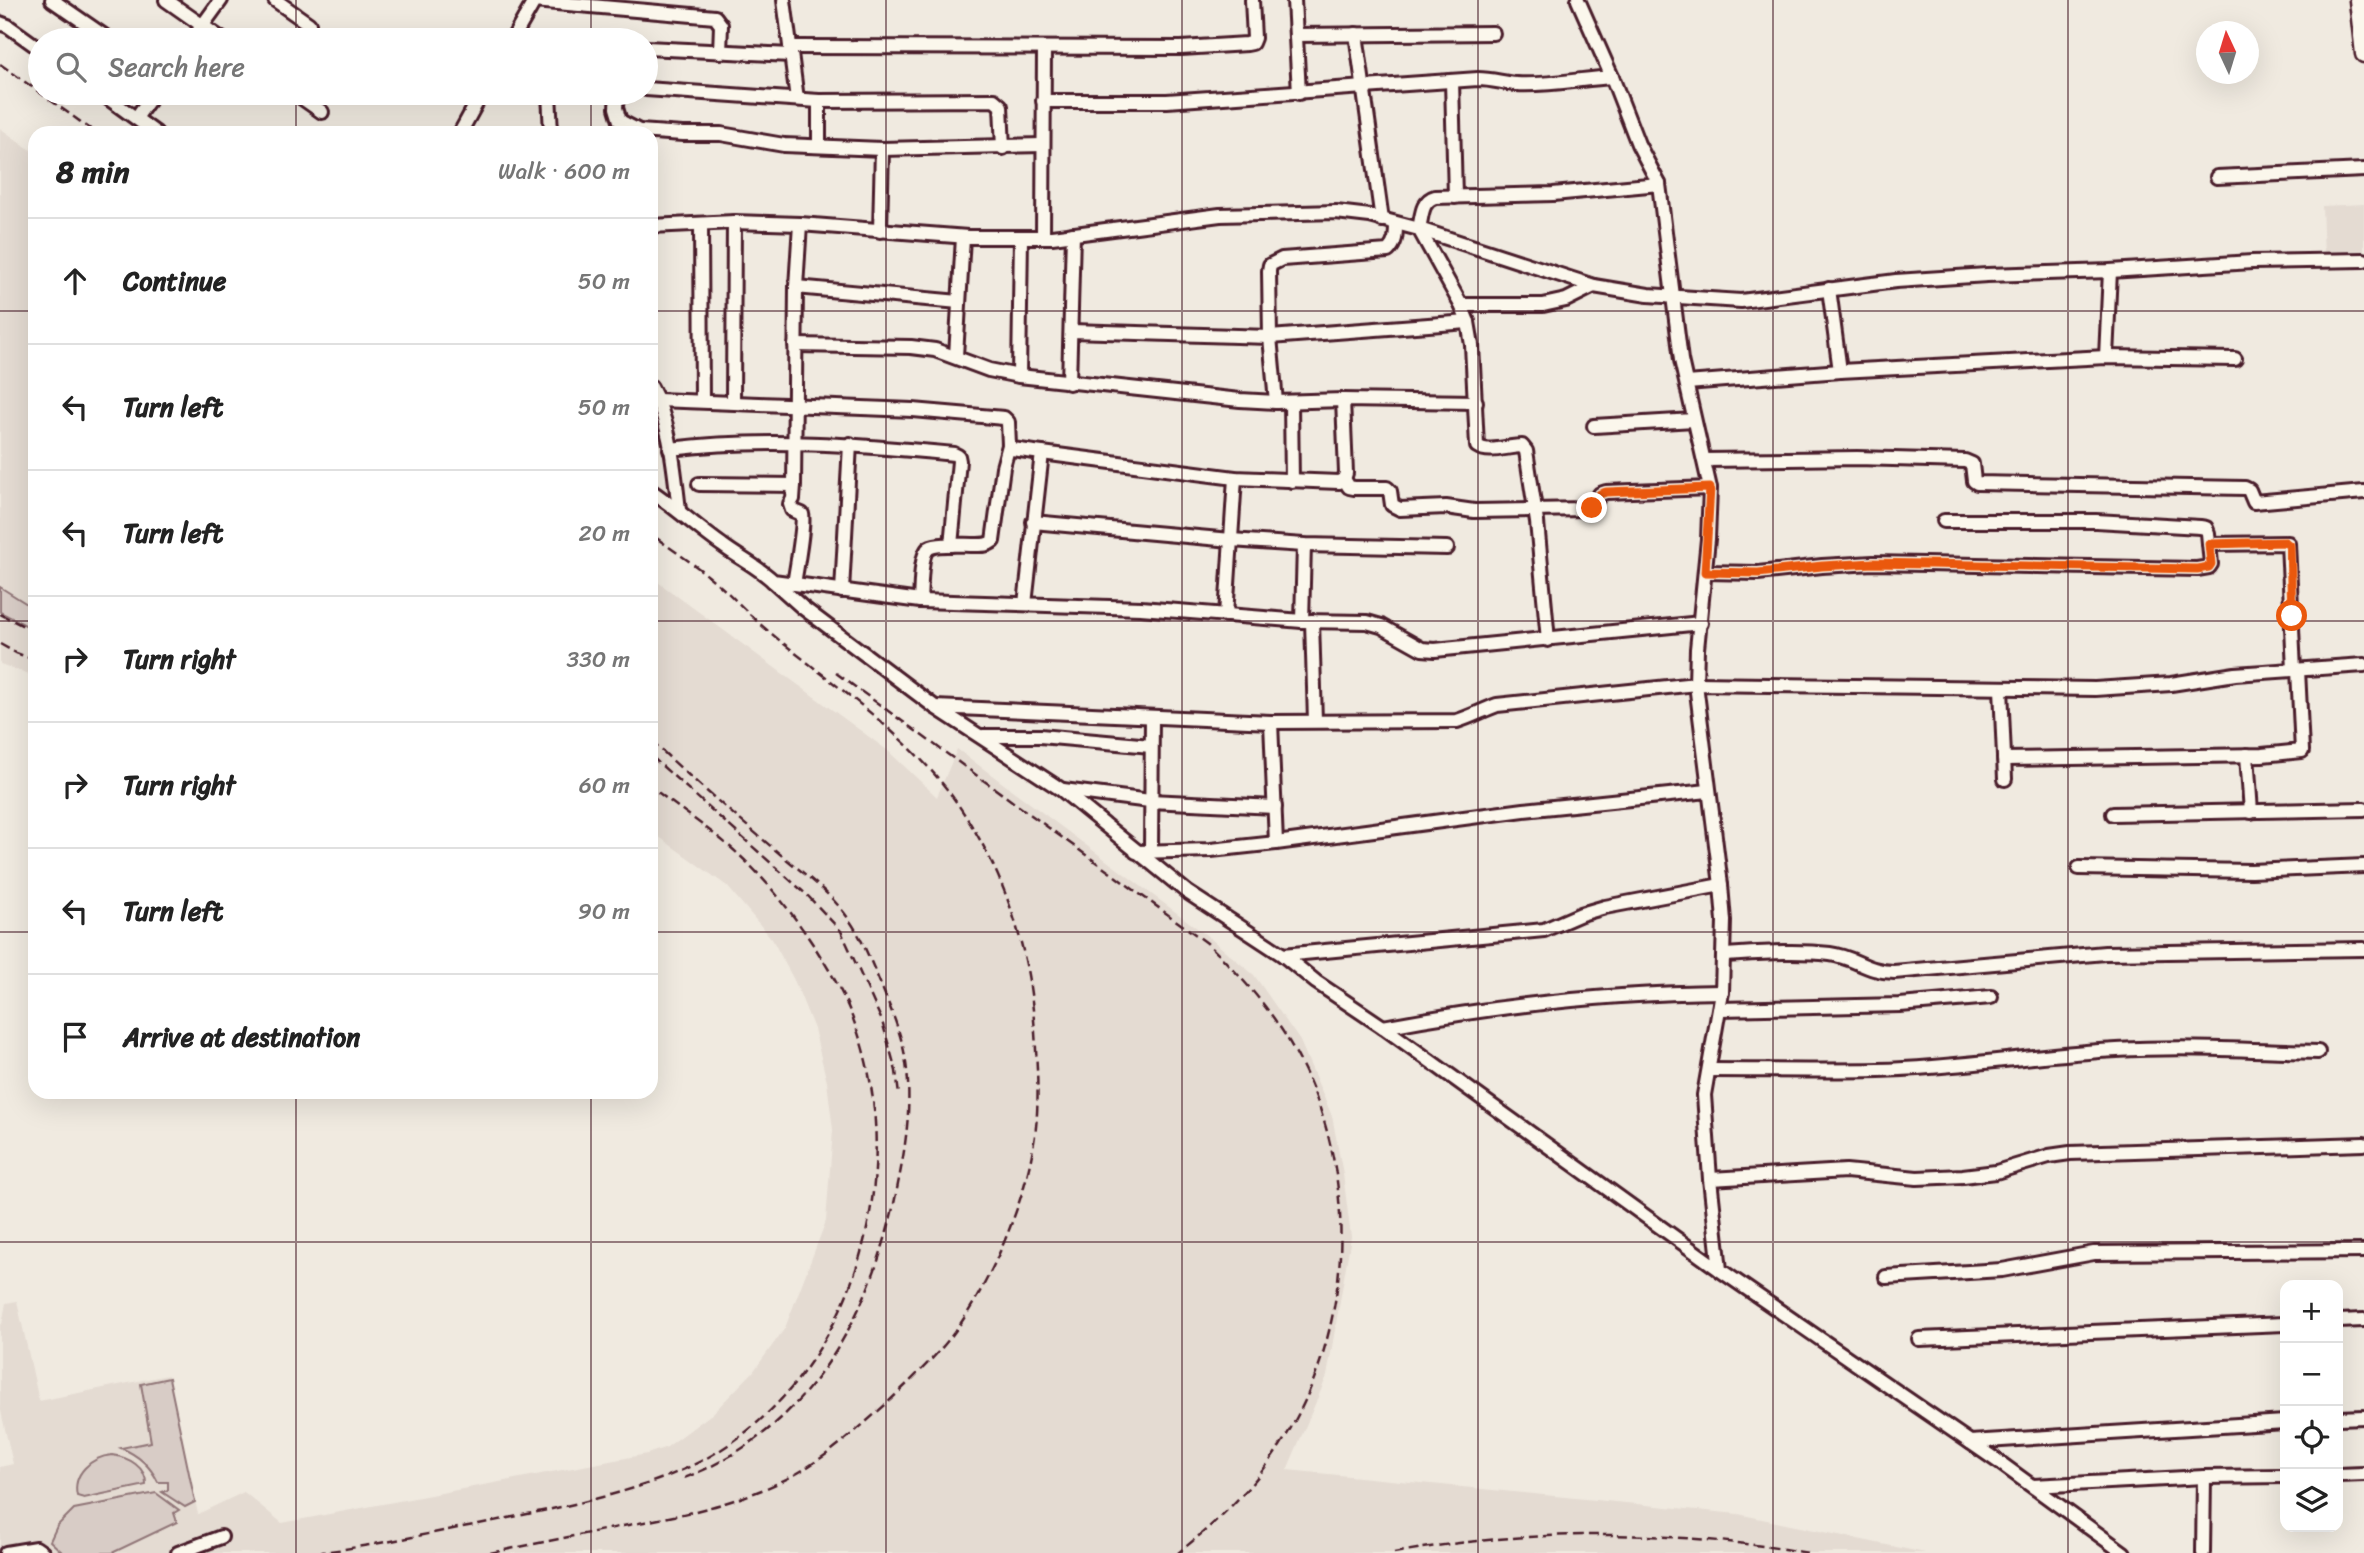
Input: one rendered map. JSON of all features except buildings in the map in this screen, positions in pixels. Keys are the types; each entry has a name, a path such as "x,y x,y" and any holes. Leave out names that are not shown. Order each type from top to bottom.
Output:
{"main road":[{"path":"2358,0 2364,54"}],"street":[{"path":"52,0 93,28"},
{"path":"166,0 206,28"},
{"path":"203,26 221,0"},
{"path":"275,0 309,24"},
{"path":"783,0 797,99"},
{"path":"658,49 720,52 1181,48 1247,44 1252,43 1254,38 1252,0"},
{"path":"1294,0 1299,93"},
{"path":"1578,0 1638,144 1659,184 1681,360 1710,488 1696,684 1721,884 1724,955 1720,1009 1704,1095 1720,1270"},
{"path":"519,28 535,1 715,17 720,24 720,52"},
{"path":"3,23 28,41"},
{"path":"1296,35 1493,33"},
{"path":"1356,34 1382,220"},
{"path":"1043,237 1044,48"},
{"path":"1043,101 1167,101 1452,81 1490,79 1526,84 1612,77"},
{"path":"1452,81 1455,197"},
{"path":"658,90 819,101 993,100 1001,106 1003,148"},
{"path":"819,101 819,146"},
{"path":"118,105 147,126"},
{"path":"136,118 145,105"},
{"path":"312,105 322,112"},
{"path":"464,126 475,105"},
{"path":"550,105 551,126"},
{"path":"617,105 620,121 627,126"},
{"path":"658,133 722,134 773,143 882,149 1043,145"},
{"path":"880,231 882,149"},
{"path":"2217,177 2364,170"},
{"path":"1548,640 1535,510 1525,448 1518,446 1480,449 1476,441 1476,402 1468,322 1419,229 1426,201 1435,197 1553,194 1659,184"},
{"path":"658,226 734,222 800,224 963,237 1043,237 1220,215 1336,212 1370,216 1419,229 1594,286 1648,295 1741,301 1896,281 2364,258"},
{"path":"733,401 734,222"},
{"path":"701,223 702,400"},
{"path":"794,584 804,522 802,514 790,508 794,485 796,288 800,224"},
{"path":"1276,402 1270,337 1270,265 1282,259 1388,251 1396,238 1396,224"},
{"path":"1069,383 1073,234"},
{"path":"956,356 963,237"},
{"path":"1019,376 1021,237"},
{"path":"2106,357 2110,271"},
{"path":"1461,305 1543,305 1566,300 1594,286"},
{"path":"796,288 959,302"},
{"path":"1829,289 1840,371"},
{"path":"1071,331 1270,337 1468,322"},
{"path":"795,345 911,347 936,350 989,370 1019,376 1276,402 1476,402"},
{"path":"1687,383 1840,371 2106,357 2235,359"},
{"path":"678,510 670,449 658,400 914,410 1004,418 1008,422 1009,445 1003,467 993,541 985,545 951,545 930,547 926,550 920,601"},
{"path":"1009,445 1016,451 1235,478 1339,482 1344,479 1346,473 1343,400"},
{"path":"1291,402 1292,481"},
{"path":"1594,426 1694,420"},
{"path":"670,449 714,445 850,444 954,454 958,456 951,545"},
{"path":"842,591 850,444"},
{"path":"1025,604 1042,453"},
{"path":"1704,460 1857,458 1965,461 1972,464 1973,481 1977,482 2245,488 2249,490 2254,502 2364,492"},
{"path":"1226,615 1235,478"},
{"path":"1344,479 1349,487 1387,488 1392,505 1400,509 1446,507 1474,511 1592,508 1600,494 1606,492 1710,488"},
{"path":"699,484 794,485"},
{"path":"658,496 723,546 761,570 802,607 935,706 1062,790 1186,892 1283,956 1720,1270 2033,1486 2124,1553"},
{"path":"1705,572 1758,573 1873,563 2197,569 2209,567 2211,564 2208,533 2206,528 2200,527 2096,521 1944,521"},
{"path":"1033,522 1304,545 1447,548"},
{"path":"2004,759 2247,755 2301,751 2288,543 2209,544"},
{"path":"1304,545 1315,721"},
{"path":"772,581 920,601 1141,608 1307,621 1367,622 1381,626 1422,649 1548,640 1701,624"},
{"path":"935,706 1271,722 1457,720 1471,717 1481,710 1497,705 1696,684 2095,689 2171,684 2235,674 2364,665"},
{"path":"2001,688 2005,779"},
{"path":"1151,851 1152,717"},
{"path":"1271,722 1276,843"},
{"path":"983,736 1040,736 1152,746"},
{"path":"2247,755 2251,811"},
{"path":"1062,790 1150,801 1275,807"},
{"path":"1136,852 1212,850 1524,810 1708,791"},
{"path":"2113,814 2364,809"},
{"path":"2079,869 2251,871 2364,866"},
{"path":"1283,956 1544,930 1605,907 1721,884"},
{"path":"1724,955 1784,952 1829,954 1879,972 1894,972 2105,953 2364,949"},
{"path":"1383,1027 1456,1014 1580,999 1722,992"},
{"path":"1720,1009 1900,1005 1992,997"},
{"path":"1709,1070 1878,1070 1967,1065 2119,1049 2318,1052"},
{"path":"1710,1179 1836,1171 1933,1178 1996,1172 2049,1156 2070,1153 2364,1144"},
{"path":"1886,1277 2002,1270 2094,1254 2364,1251"},
{"path":"2343,1321 2364,1320"},
{"path":"1919,1339 2280,1324"},
{"path":"2343,1418 2364,1416"},
{"path":"1970,1442 2280,1422"},
{"path":"2343,1475 2364,1474"},
{"path":"2033,1486 2280,1476"},
{"path":"2203,1553 2204,1478"},
{"path":"178,1553 220,1537"},
{"path":"6,1553 37,1548 43,1553"}],"shaded area":[{"path":"0,128 28,148 28,674 0,664"},
{"path":"2364,204 2364,252 2324,256 2322,206"},
{"path":"658,582 887,750 937,797 957,749 1205,934 1254,975 1300,1041 1332,1116 1351,1237 1327,1376 1287,1470 1738,1514 1925,1553 0,1553 0,1467 13,1464 0,1407 0,1325 6,1303 17,1301 39,1401 168,1375 198,1514 244,1492 282,1523 647,1454 667,1447 713,1413 753,1372 785,1328 826,1221 833,1130 827,1082 814,1029 795,982 772,939 727,886 658,836"},
{"path":"0,587 28,605 28,626 0,612"},
{"path":"169,1378 195,1502 185,1507 162,1492 168,1490 168,1482 158,1482 143,1461 121,1448 151,1442 141,1384"},
{"path":"112,1455 124,1458 140,1468 146,1485 84,1498 77,1496 77,1481 85,1468 97,1459"},
{"path":"156,1493 179,1510 174,1513 177,1522 112,1553 63,1553 50,1541 57,1526 74,1509"}],"railway":[{"path":"0,64 28,84"},
{"path":"57,105 86,126"},
{"path":"490,1553 712,1507 776,1484 808,1467 831,1450 921,1371 966,1315 991,1270 1013,1220 1035,1136 1036,1050 1029,981 1014,917 972,825 933,773 889,729 767,630 712,579 658,539"},
{"path":"0,614 28,628"},
{"path":"0,644 28,657"},
{"path":"836,673 1207,943 1243,980 1275,1020 1294,1050 1316,1097 1331,1146 1339,1197 1340,1250 1335,1301 1323,1352 1305,1401 1280,1446 1234,1504 1178,1553"},
{"path":"658,747 815,882 842,910 864,946 894,1018 904,1051 908,1078 907,1124 898,1184 872,1277 853,1320 830,1361 801,1397 768,1430 729,1457 684,1478"},
{"path":"658,762 808,896 841,931 882,1021 896,1071 899,1095"},
{"path":"315,1553 402,1539 579,1503 639,1486 696,1464 722,1449 774,1407 815,1355 846,1295 867,1230 875,1163 872,1095 857,1030 829,970 808,936 771,888 729,846 658,792"},
{"path":"1394,1553 1496,1539 1601,1535 1706,1540 1808,1553"}],"route":[{"path":"1592,508 1600,494 1606,492 1710,488 1705,572 1758,573 1873,563 2205,569 2211,564 2209,544 2285,542 2290,546 2292,616"}]}
